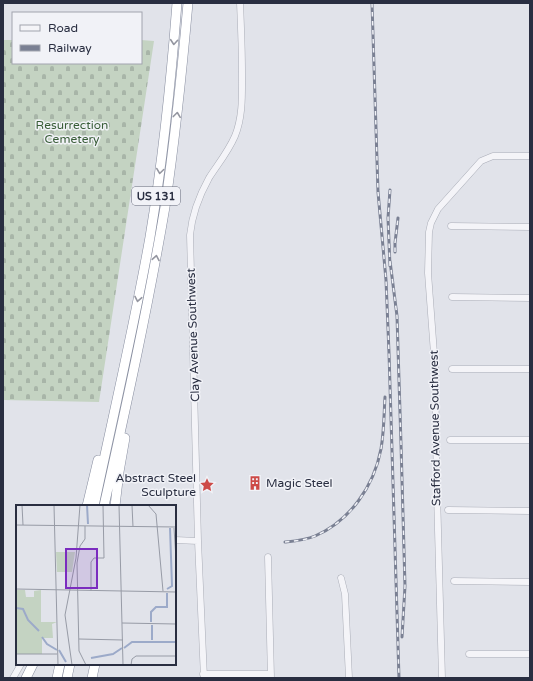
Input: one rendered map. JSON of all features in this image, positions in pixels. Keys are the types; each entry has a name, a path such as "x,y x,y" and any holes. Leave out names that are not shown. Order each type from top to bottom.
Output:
{"highway":[{"name":"US 131","path":"94,505 139,295 156,197 168,109 177,3"},
{"name":"US 131","path":"104,505 138,351 156,259 171,160 188,3"},
{"path":"115,505 138,351"},
{"path":"87,505 105,432 120,386"},
{"path":"57,678 60,665"},
{"path":"67,678 70,665"},
{"path":"92,678 96,665"},
{"path":"96,665 98,678"},
{"path":"26,678 31,670"}],"street":[{"name":"Clay Avenue Southwest","path":"203,676 190,235 197,202 209,178 223,160 240,120 242,98 240,3"},
{"name":"Stafford Avenue Southwest","path":"442,678 436,481 435,372 428,273 429,232 438,209 477,164 487,158 499,156 530,156"},
{"path":"451,226 530,227"},
{"path":"452,297 530,298"},
{"path":"452,369 530,369"},
{"path":"450,440 530,440"},
{"path":"448,510 530,511"},
{"path":"176,540 198,541"},
{"path":"203,676 271,676 268,557"},
{"path":"340,578 345,594 349,678"},
{"path":"454,581 530,582"},
{"path":"469,654 530,654"},
{"path":"13,678 20,665"}],"green space":[{"name":"Resurrection Cemetery","path":"3,40 12,40 12,64 142,64 142,40 154,41 99,402 3,400"}],"railway":[{"path":"372,3 378,192 386,280 389,353 399,678"},
{"path":"390,190 388,218 390,266"},
{"path":"395,252 398,218"},
{"path":"390,261 397,316 405,586 402,637"},
{"path":"285,542 315,536 328,529 349,512 358,501 373,476 378,463 383,436 385,397"}],"place":[{"name":"Magic Steel","path":"255,483"},
{"name":"Abstract Steel Sculpture","path":"207,485"}]}
